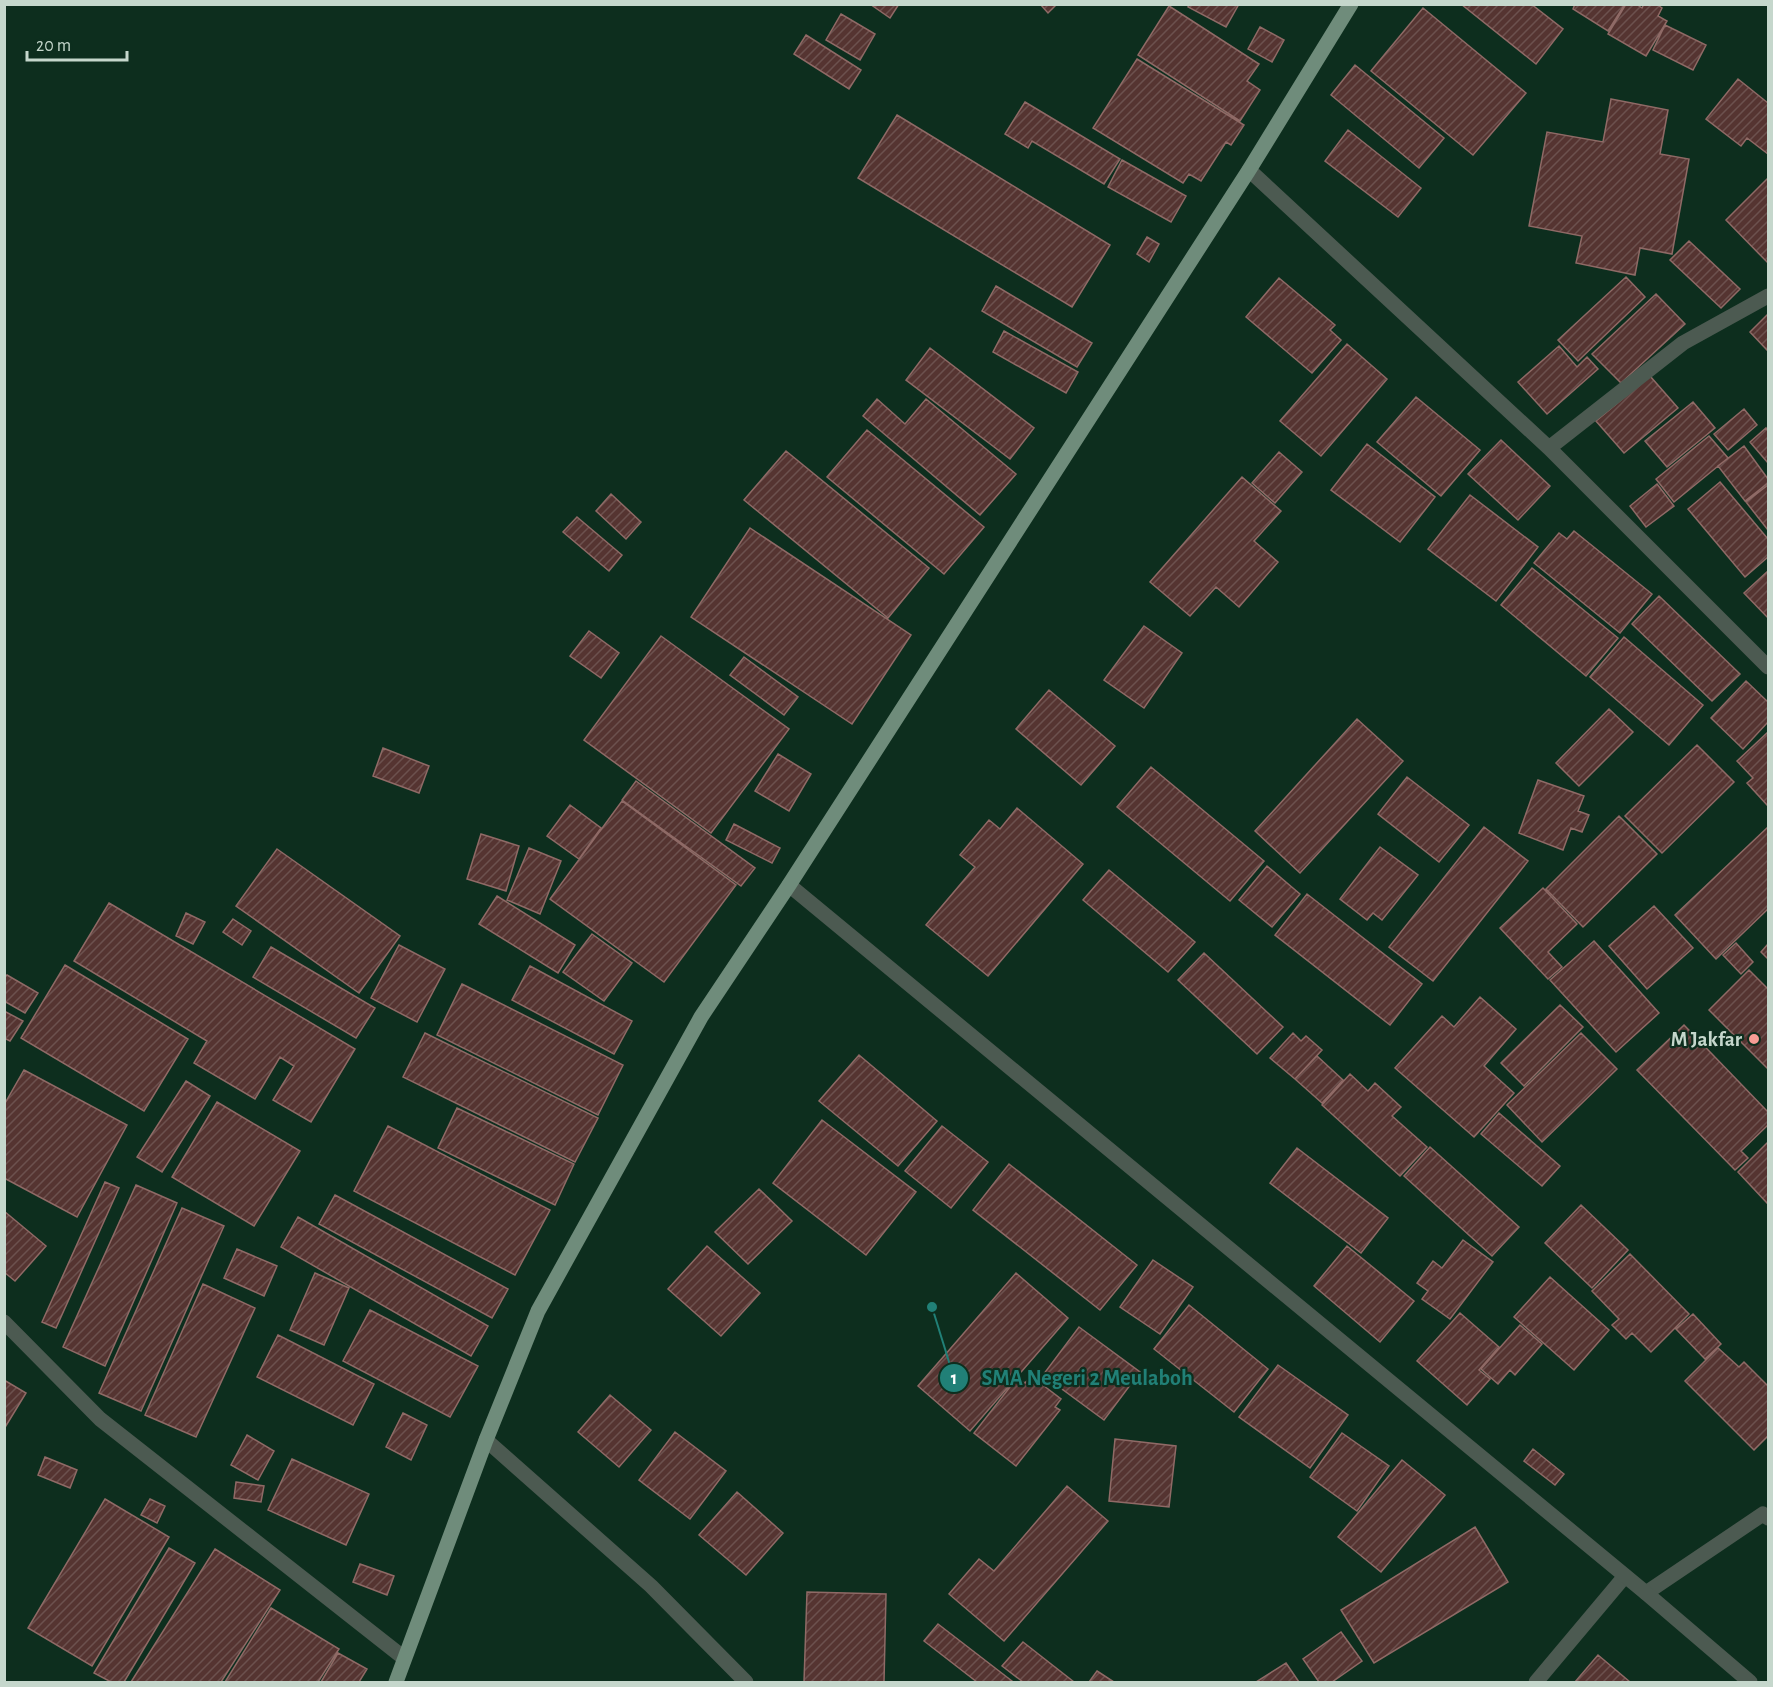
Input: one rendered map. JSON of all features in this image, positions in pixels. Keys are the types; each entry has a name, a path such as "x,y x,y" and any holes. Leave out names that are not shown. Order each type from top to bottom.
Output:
{"main road":[{"path":"396,1683 486,1440 538,1311 701,1017 789,885 1249,170 1351,4"}],"street":[{"path":"1249,170 1549,448 1768,667"},
{"path":"1549,448 1683,342 1768,296"},
{"path":"789,885 1646,1593 1750,1683"},
{"path":"4,1322 100,1419 405,1658"},
{"path":"486,1440 651,1586 746,1683"},
{"path":"1646,1593 1763,1514 1768,1518"},
{"path":"1536,1683 1625,1576"}],"building":[{"path":"870,4 899,4 890,18"},
{"path":"1040,4 1057,4 1048,13"},
{"path":"1189,4 1239,4 1226,27 1188,7"},
{"path":"1461,4 1531,4 1563,29 1536,64"},
{"path":"1575,4 1625,4 1608,31 1573,9"},
{"path":"1626,4 1636,4 1642,8 1644,4 1656,4 1662,8 1658,16 1667,21 1646,56 1608,34"},
{"path":"1169,6 1259,64 1247,81 1260,90 1240,121 1138,55"},
{"path":"1423,8 1526,93 1473,155 1371,71"},
{"path":"841,14 875,34 860,60 826,40"},
{"path":"1665,25 1706,45 1693,70 1653,50"},
{"path":"1260,27 1284,40 1272,62 1248,49"},
{"path":"806,35 861,70 849,89 794,54"},
{"path":"1137,59 1244,125 1231,145 1226,142 1201,181 1189,174 1183,183 1093,128"},
{"path":"1355,65 1444,138 1419,168 1331,95"},
{"path":"1738,79 1768,103 1768,154 1747,138 1741,146 1706,119"},
{"path":"1611,99 1668,110 1660,154 1689,159 1672,254 1640,248 1635,275 1576,263 1582,236 1529,226 1547,132 1603,142"},
{"path":"1025,102 1120,159 1104,184 1032,141 1028,148 1005,134"},
{"path":"897,115 1110,245 1072,307 858,178"},
{"path":"1348,130 1421,188 1398,217 1325,161"},
{"path":"1122,160 1186,196 1171,222 1108,187"},
{"path":"1768,178 1768,263 1726,220"},
{"path":"1147,237 1159,244 1149,262 1137,254"},
{"path":"1689,241 1740,289 1721,308 1670,260"},
{"path":"1626,277 1645,297 1578,361 1558,340"},
{"path":"1279,278 1335,325 1330,330 1341,340 1312,373 1246,317"},
{"path":"996,286 1092,343 1077,367 982,311"},
{"path":"1656,294 1685,324 1621,383 1592,354"},
{"path":"1768,314 1768,351 1750,332"},
{"path":"1004,331 1078,372 1066,393 993,352"},
{"path":"1347,344 1387,379 1321,456 1280,421"},
{"path":"1559,346 1577,367 1587,357 1598,369 1547,414 1518,382"},
{"path":"930,348 1034,428 1010,459 906,380"},
{"path":"1650,376 1678,408 1624,453 1596,421"},
{"path":"1416,397 1480,450 1441,496 1377,442"},
{"path":"877,399 905,424 926,399 1016,474 980,515 863,416"},
{"path":"1693,402 1715,428 1667,467 1645,441"},
{"path":"1744,409 1757,425 1728,450 1714,434"},
{"path":"1766,428 1768,431 1768,463 1750,442"},
{"path":"867,430 984,527 944,574 827,477"},
{"path":"1709,436 1728,458 1674,502 1656,479"},
{"path":"1501,440 1550,486 1518,520 1468,474"},
{"path":"1367,444 1435,497 1400,542 1331,490"},
{"path":"1744,446 1768,479 1768,483 1745,501 1718,466"},
{"path":"786,451 929,568 888,618 744,500"},
{"path":"1279,452 1302,472 1275,503 1252,483"},
{"path":"1242,477 1281,511 1254,541 1278,562 1239,607 1216,587 1190,616 1150,582"},
{"path":"1720,482 1768,539 1768,557 1745,577 1688,509"},
{"path":"1657,484 1674,506 1646,527 1630,506"},
{"path":"1768,485 1768,530 1746,502"},
{"path":"611,494 641,522 626,539 596,511"},
{"path":"1470,495 1538,547 1496,601 1428,549"},
{"path":"577,517 622,555 609,571 563,532"},
{"path":"750,528 911,635 852,724 691,617"},
{"path":"1574,531 1652,594 1620,633 1534,563 1559,533 1567,539"},
{"path":"1532,568 1618,638 1586,676 1501,605"},
{"path":"1768,571 1768,618 1744,593"},
{"path":"1659,596 1740,674 1712,701 1632,624"},
{"path":"1144,626 1182,653 1144,708 1104,680"},
{"path":"589,631 619,653 601,678 570,656"},
{"path":"661,636 789,729 711,833 584,740"},
{"path":"1624,637 1703,705 1669,745 1590,677"},
{"path":"744,657 798,697 784,715 730,675"},
{"path":"1746,681 1768,702 1768,722 1743,749 1711,718"},
{"path":"1049,690 1115,746 1081,785 1016,729"},
{"path":"1609,709 1633,732 1579,786 1556,763"},
{"path":"1357,719 1403,761 1300,873 1255,831"},
{"path":"1768,732 1768,806 1747,783 1753,778 1737,761"},
{"path":"1697,745 1734,782 1662,853 1625,816"},
{"path":"383,748 429,766 419,793 373,776"},
{"path":"778,754 811,774 789,811 755,791"},
{"path":"1151,767 1264,861 1230,901 1117,807"},
{"path":"1407,777 1469,825 1439,862 1378,814"},
{"path":"1538,780 1584,796 1578,811 1589,815 1582,832 1571,828 1563,850 1519,833"},
{"path":"636,781 755,868 741,886 622,800"},
{"path":"622,801 736,885 664,982 550,899"},
{"path":"570,805 601,828 579,859 547,836"},
{"path":"1017,808 1083,864 988,976 926,925 975,867 960,855 989,820 1000,829"},
{"path":"1619,816 1657,854 1583,927 1546,889"},
{"path":"734,824 780,848 772,863 726,840"},
{"path":"1484,827 1528,861 1433,981 1389,947"},
{"path":"1768,827 1768,909 1716,959 1675,915"},
{"path":"481,834 519,846 506,891 467,879"},
{"path":"1380,847 1418,875 1382,920 1373,913 1367,920 1340,899"},
{"path":"529,848 561,861 540,914 507,900"},
{"path":"277,849 400,936 359,993 236,906"},
{"path":"1267,866 1300,894 1272,927 1239,900"},
{"path":"1109,870 1195,942 1168,972 1083,900"},
{"path":"1543,888 1577,924 1548,952 1562,967 1548,979 1500,928"},
{"path":"1307,894 1422,984 1390,1025 1275,935"},
{"path":"497,896 575,945 558,973 479,924"},
{"path":"109,903 355,1049 311,1122 273,1100 294,1066 280,1057 255,1099 194,1063 207,1041 74,961"},
{"path":"1654,906 1693,948 1647,989 1609,946"},
{"path":"186,913 205,922 193,944 176,936"},
{"path":"233,919 251,931 242,945 223,932"},
{"path":"592,934 632,963 604,1001 563,972"},
{"path":"1594,941 1659,1013 1616,1052 1550,980"},
{"path":"1736,943 1753,962 1741,974 1723,955"},
{"path":"1768,944 1768,959 1761,952"},
{"path":"399,945 445,969 417,1022 371,998"},
{"path":"271,947 375,1008 356,1038 253,977"},
{"path":"1204,953 1283,1027 1257,1054 1178,980"},
{"path":"65,965 188,1039 144,1111 21,1038"},
{"path":"530,966 632,1021 614,1054 512,1000"},
{"name":"M Jakfar","path":"1749,970 1768,989 1768,1069 1709,1010"},
{"path":"7,975 38,993 25,1013 4,1001 4,978"},
{"path":"462,984 623,1065 598,1115 437,1035"},
{"path":"1480,997 1516,1029 1484,1066 1514,1093 1474,1137 1395,1068 1442,1016 1454,1027"},
{"path":"1560,1005 1583,1027 1524,1086 1501,1063"},
{"path":"4,1011 23,1021 10,1041 4,1038"},
{"path":"1684,1025 1768,1112 1768,1125 1741,1151 1748,1158 1735,1170 1637,1070"},
{"path":"425,1033 598,1118 575,1162 403,1077"},
{"path":"1293,1033 1301,1041 1306,1036 1322,1050 1295,1079 1270,1058"},
{"path":"1581,1033 1617,1069 1542,1142 1507,1105"},
{"path":"859,1055 937,1121 898,1166 819,1101"},
{"path":"1317,1056 1343,1080 1322,1103 1295,1079"},
{"path":"24,1070 127,1125 77,1217 4,1178 4,1105"},
{"path":"1350,1074 1368,1091 1375,1083 1401,1107 1392,1116 1427,1147 1400,1176 1322,1105"},
{"path":"186,1081 210,1096 162,1172 137,1157"},
{"path":"217,1102 300,1151 254,1226 172,1177"},
{"path":"457,1108 574,1164 555,1205 438,1148"},
{"path":"1499,1113 1560,1166 1542,1186 1481,1134"},
{"path":"822,1120 916,1192 866,1255 773,1183"},
{"path":"388,1126 550,1210 515,1275 354,1191"},
{"path":"942,1126 988,1162 951,1208 905,1171"},
{"path":"1768,1142 1768,1204 1738,1172"},
{"path":"1430,1147 1519,1227 1492,1256 1404,1176"},
{"path":"1297,1148 1388,1218 1361,1253 1270,1183"},
{"path":"1009,1164 1137,1265 1100,1310 973,1210"},
{"path":"105,1182 119,1188 56,1328 42,1322"},
{"path":"136,1185 177,1203 105,1366 63,1347"},
{"path":"759,1189 792,1221 748,1264 715,1232"},
{"path":"335,1195 508,1289 492,1318 319,1224"},
{"path":"1581,1205 1628,1250 1592,1288 1545,1243"},
{"path":"182,1208 224,1226 141,1411 99,1393"},
{"path":"4,1211 46,1246 15,1281 4,1272"},
{"path":"298,1217 488,1326 471,1356 281,1247"},
{"path":"1463,1240 1493,1262 1450,1319 1422,1299 1428,1291 1417,1283 1433,1261 1442,1268"},
{"path":"707,1246 760,1293 721,1336 668,1289"},
{"path":"1347,1246 1414,1301 1380,1342 1314,1286"},
{"path":"237,1249 277,1266 264,1296 224,1278"},
{"path":"1630,1254 1689,1314 1651,1352 1632,1333 1626,1339 1612,1325 1619,1319 1592,1291"},
{"path":"1153,1260 1193,1287 1160,1334 1120,1307"},
{"path":"315,1273 349,1288 324,1345 290,1330"},
{"path":"1016,1273 1068,1318 970,1431 918,1386"},
{"path":"1550,1277 1609,1330 1574,1370 1514,1317"},
{"path":"203,1284 255,1308 196,1437 145,1415"},
{"path":"1189,1305 1268,1369 1234,1412 1154,1349"},
{"path":"370,1310 478,1366 450,1417 343,1361"},
{"path":"1460,1313 1499,1347 1479,1370 1490,1379 1467,1405 1417,1361"},
{"path":"1693,1314 1721,1344 1705,1359 1676,1329"},
{"path":"1520,1325 1542,1344 1515,1375 1510,1370 1498,1384 1481,1369"},
{"path":"1079,1327 1140,1372 1104,1420 1043,1375"},
{"path":"278,1335 374,1384 353,1425 257,1377"},
{"path":"1718,1348 1739,1367 1744,1362 1768,1386 1768,1436 1754,1450 1685,1381"},
{"path":"1278,1365 1348,1415 1310,1468 1239,1417"},
{"path":"1031,1376 1061,1399 1055,1407 1060,1410 1016,1466 974,1433 1017,1378 1025,1383"},
{"path":"4,1380 26,1393 4,1429"},
{"path":"610,1395 651,1430 619,1467 578,1432"},
{"path":"403,1413 427,1425 411,1460 386,1447"},
{"path":"675,1432 726,1471 690,1519 639,1480"},
{"path":"1342,1433 1389,1466 1357,1511 1310,1477"},
{"path":"247,1435 274,1451 258,1480 231,1465"},
{"path":"1115,1439 1176,1446 1169,1507 1109,1501"},
{"path":"1533,1449 1564,1474 1555,1485 1524,1461"},
{"path":"45,1457 77,1470 70,1488 38,1475"},
{"path":"292,1459 369,1494 346,1545 268,1510"},
{"path":"1402,1460 1445,1495 1381,1572 1338,1537"},
{"path":"236,1482 264,1486 261,1502 234,1498"},
{"path":"1067,1486 1108,1521 1004,1641 949,1594 979,1559 994,1571"},
{"path":"737,1492 783,1533 746,1575 699,1535"},
{"path":"105,1499 169,1537 92,1666 28,1628"},
{"path":"150,1499 165,1506 157,1523 141,1515"},
{"path":"1475,1527 1508,1582 1374,1663 1341,1610"},
{"path":"169,1548 195,1563 124,1682 111,1682 94,1673"},
{"path":"215,1549 280,1590 221,1682 131,1682"},
{"path":"360,1564 394,1576 387,1595 353,1582"},
{"path":"807,1592 886,1594 884,1682 804,1682"},
{"path":"271,1608 339,1649 318,1682 225,1682"},
{"path":"938,1624 1012,1681 977,1682 924,1641"},
{"path":"1341,1632 1362,1661 1332,1682 1319,1682 1303,1659"},
{"path":"1023,1642 1074,1682 1023,1682 1002,1666"},
{"path":"338,1653 367,1669 359,1682 321,1682"},
{"path":"1598,1655 1630,1682 1575,1682"},
{"path":"1286,1663 1299,1682 1256,1682"},
{"path":"1097,1671 1114,1682 1089,1682"}],"place":[{"name":"M Jakfar","path":"1754,1039"},
{"name":"SMA Negeri 2 Meulaboh","path":"932,1307"}]}
